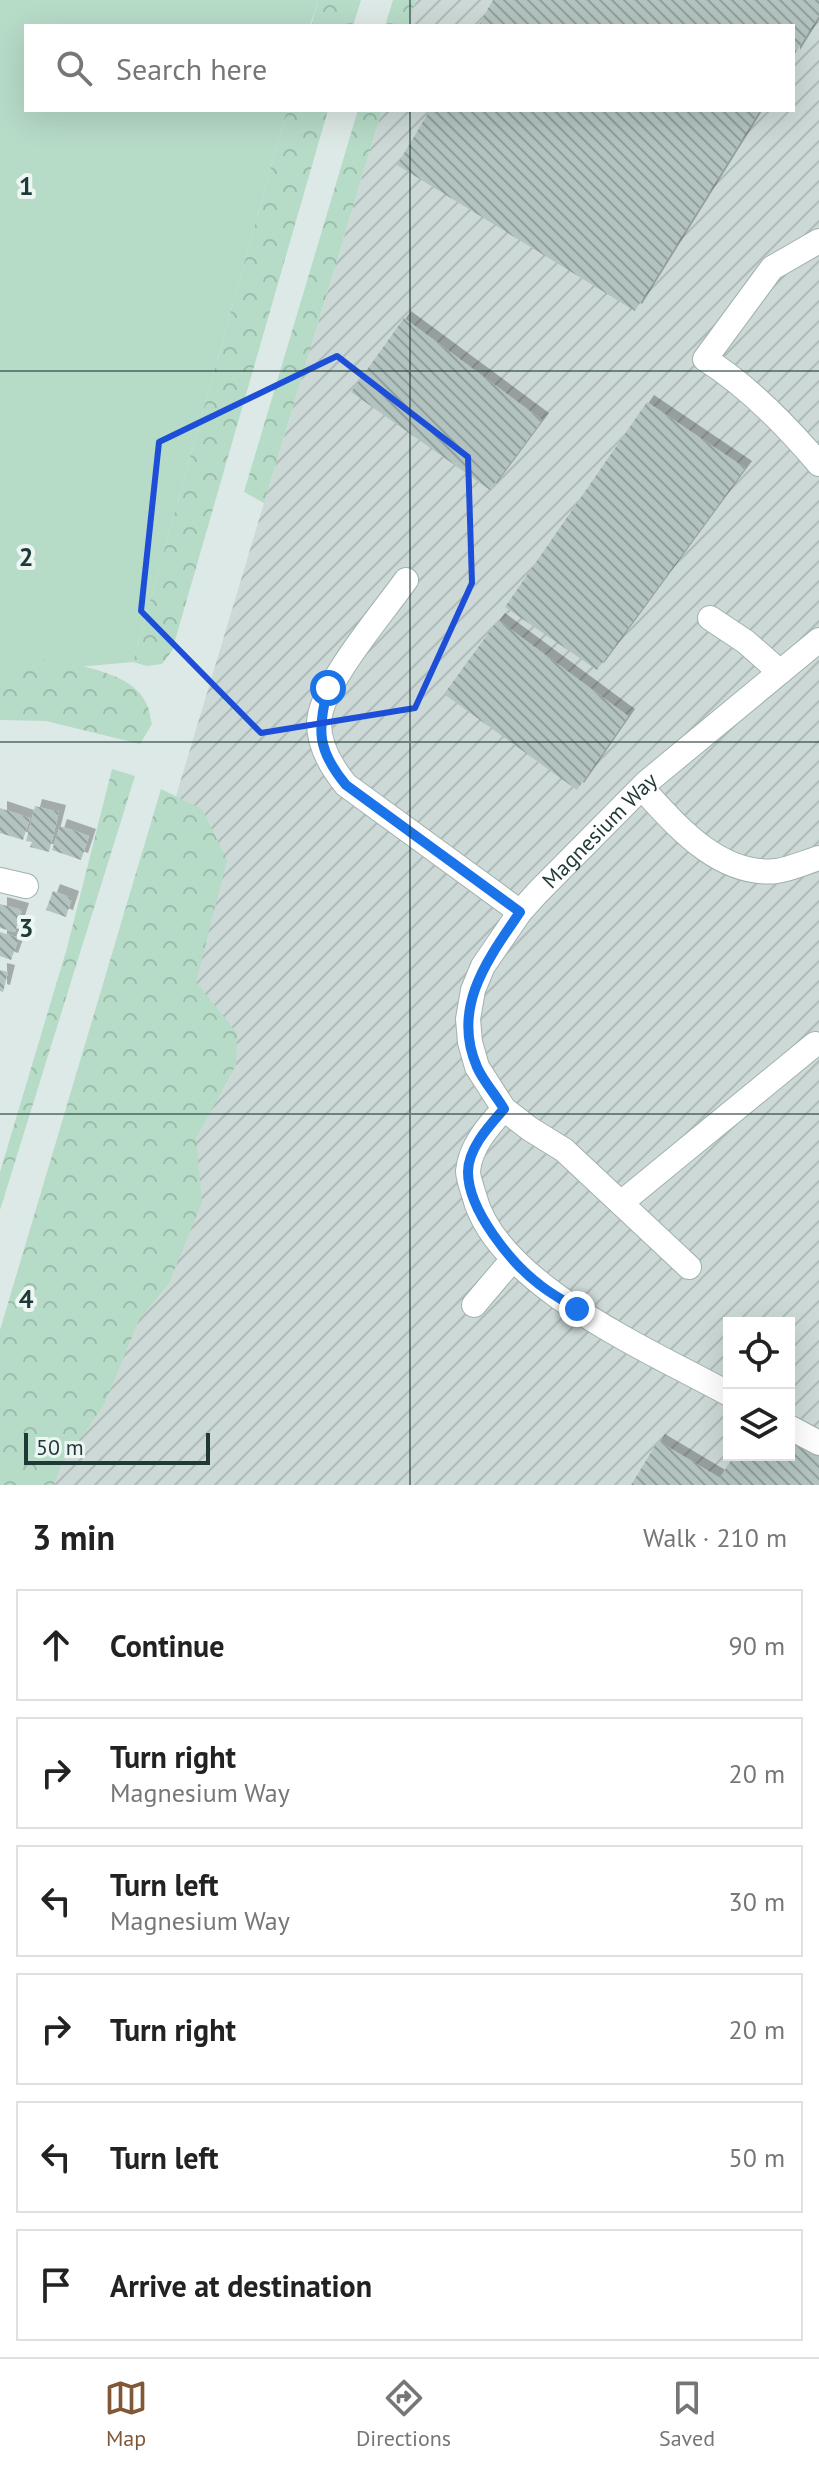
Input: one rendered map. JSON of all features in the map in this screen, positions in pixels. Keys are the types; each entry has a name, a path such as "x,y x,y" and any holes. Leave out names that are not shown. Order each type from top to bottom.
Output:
{"street":[{"path":"819,241 772,268 705,359 731,376 819,464"},
{"path":"406,580 328,688 319,722 326,753 333,769 346,785 520,912"},
{"path":"710,618 746,642 780,672"},
{"name":"Magnesium Way","path":"689,1267 564,1150 504,1109 477,1067 470,1042 468,1019 473,990 483,966 520,912 642,788 819,640"},
{"path":"642,788 676,825 716,857 747,868 777,871 819,858"},
{"path":"0,880 26,886"},
{"path":"621,1203 815,1044"},
{"path":"504,1109 481,1134 468,1171 477,1207 513,1259 540,1286 723,1391"},
{"path":"474,1305 513,1259"},
{"path":"795,1430 819,1443"}],"highlighted area":[{"path":"337,356 468,457 472,583 415,708 261,733 141,611 159,442"}],"shaded area":[{"path":"416,0 819,0 819,1485 0,1485 140,916 381,112 795,112 795,24 409,24"}],"green space":[{"path":"0,0 318,0 311,24 24,24 24,112 286,112 133,662 0,674"},
{"path":"318,0 361,0 354,24 312,24"},
{"path":"393,0 416,0 409,24 386,24"},
{"path":"286,112 327,112 172,651 162,664 147,666 133,662"},
{"path":"357,112 381,112 264,503 244,492"},
{"path":"50,659 91,668 131,685 148,707 152,724 140,744 46,721 0,720 0,664"},
{"path":"112,769 135,776 0,1210 0,1172 67,948"},
{"path":"161,789 202,809 227,860 196,982 237,1033 236,1065 196,1138 202,1202 169,1283 139,1320 104,1405 61,1465 54,1485 0,1485 0,1330"}],"building":[{"path":"493,0 819,0 819,15 795,54 795,24 479,24"},
{"path":"429,112 759,112 635,311 397,165"},
{"path":"404,318 542,420 490,490 351,392"},
{"path":"647,402 745,468 597,670 505,607"},
{"path":"498,620 628,716 577,790 444,694"},
{"path":"35,806 59,812 49,852 30,847 32,842 26,841"},
{"path":"0,808 30,818 23,840 0,833"},
{"path":"60,826 89,836 81,860 52,850"},
{"path":"53,891 72,898 66,917 46,910"},
{"path":"0,904 22,910 15,932 0,928"},
{"path":"0,932 19,938 11,960 0,956"},
{"path":"0,970 8,972 3,992 0,991"},
{"path":"658,1441 720,1478 730,1461 795,1461 795,1443 819,1457 819,1485 631,1485"}],"route":[{"path":"328,688 319,722 326,753 333,769 346,785 520,912 483,966 473,990 468,1019 470,1042 477,1067 504,1109 481,1134 468,1171 477,1207 499,1241 540,1286 577,1309"}]}
